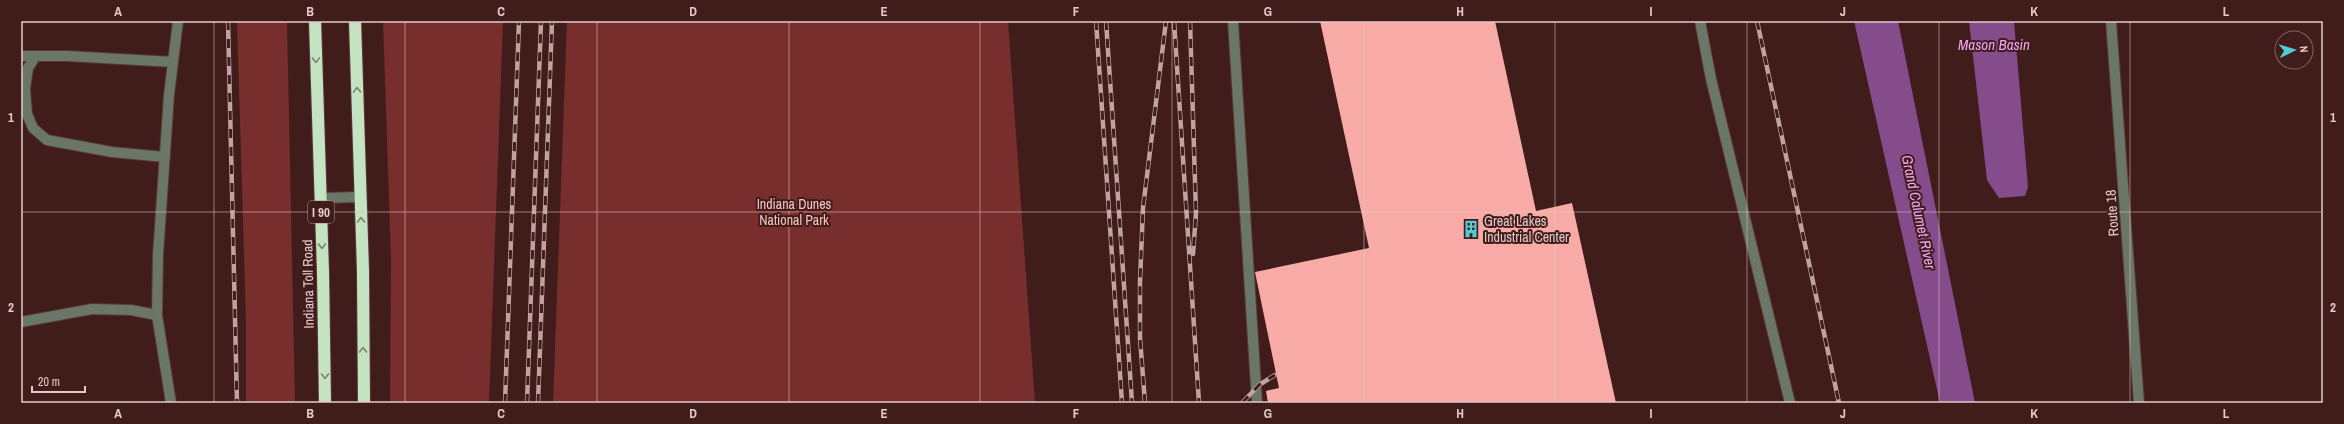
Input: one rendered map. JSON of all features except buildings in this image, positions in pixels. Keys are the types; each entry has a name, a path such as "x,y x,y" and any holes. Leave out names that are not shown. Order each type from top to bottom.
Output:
{"highway":[{"name":"Indiana Toll Road","path":"315,21 321,198 325,403"},
{"path":"355,21 364,403"}],"street":[{"path":"171,403 157,314 158,255 173,62 178,21"},
{"path":"1233,21 1257,403"},
{"path":"1700,21 1711,79 1790,403"},
{"name":"Route 18","path":"2111,21 2139,403"},
{"path":"21,56 35,58 67,56 173,62"},
{"path":"35,58 28,68 25,88 27,114 33,128 47,140 112,152 165,157"},
{"path":"321,198 360,197"},
{"path":"21,322 92,309 131,310 157,314"}],"green space":[{"path":"237,21 287,21 295,403 246,403 246,320"},
{"path":"383,21 503,21 489,403 390,403 391,260"},
{"name":"Indiana Dunes National Park","path":"567,21 1008,21 1035,403 553,403"}],"water":[{"name":"Grand Calumet River","path":"1854,21 1898,21 1975,403 1940,403"},
{"name":"Mason Basin","path":"1969,21 2014,21 2028,187 2025,196 1999,198 1987,180"}],"railway":[{"path":"228,21 237,403"},
{"path":"505,403 519,21"},
{"path":"527,403 541,21"},
{"path":"538,403 552,21"},
{"path":"1096,21 1122,403"},
{"path":"1106,21 1132,403"},
{"path":"1145,403 1140,338 1140,282 1143,208 1166,21"},
{"path":"1174,21 1199,403"},
{"path":"1190,21 1196,213 1193,254"},
{"path":"1757,21 1839,403"},
{"path":"1242,403 1259,385 1275,375"}],"place":[{"name":"Great Lakes Industrial Center","path":"1471,229"}]}
